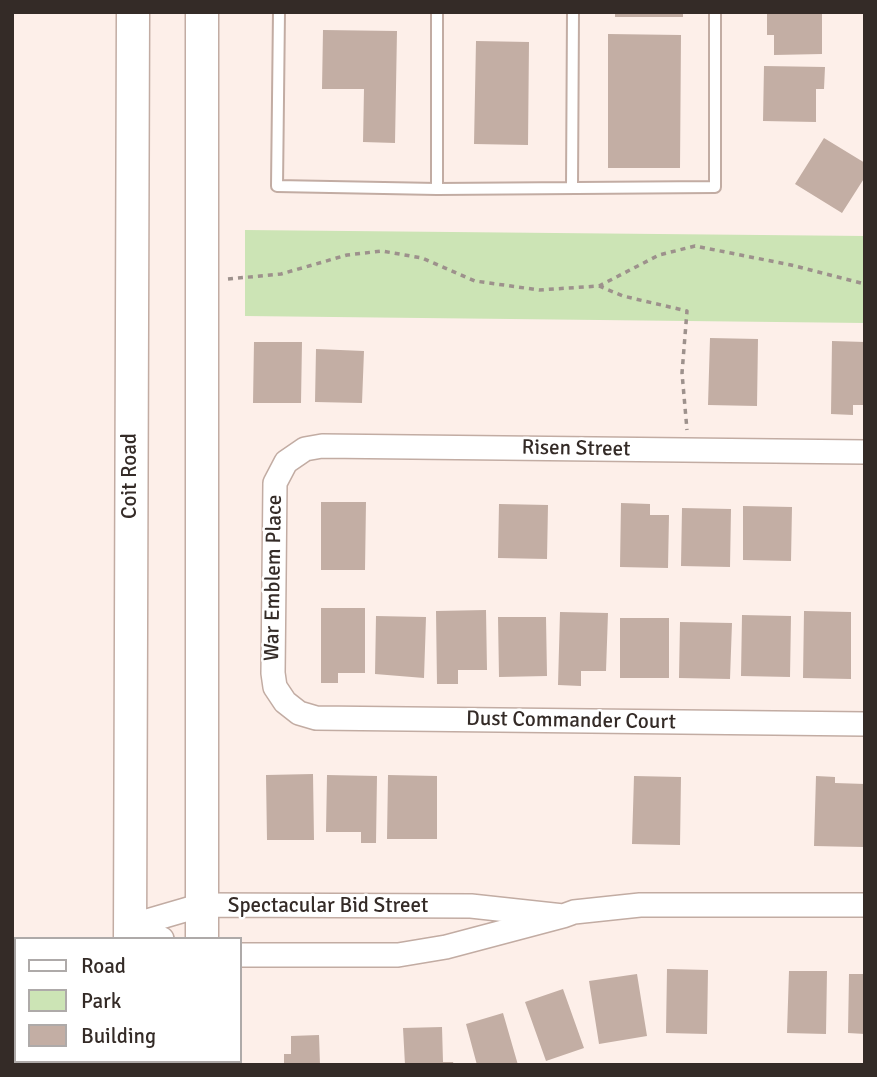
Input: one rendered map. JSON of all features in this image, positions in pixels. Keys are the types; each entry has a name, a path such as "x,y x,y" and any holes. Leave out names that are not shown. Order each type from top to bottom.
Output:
{"main road":[{"name":"Coit Road","path":"130,932 133,12"},
{"path":"202,12 202,937"}],"street":[{"name":"Risen Street","path":"290,458 305,449 322,446 865,452"},
{"name":"War Emblem Place","path":"283,700 273,673 275,492 279,472 290,458"},
{"name":"Dust Commander Court","path":"283,700 299,713 316,718 865,724"},
{"name":"Spectacular Bid Street","path":"130,932 202,905 471,906 563,916"},
{"name":"Spectacular Bid Street","path":"242,955 398,955 446,947 574,912 640,905 865,905"},
{"path":"130,932 153,937"}],"lane":[{"path":"279,12 277,186 437,189 715,187 715,12"},
{"path":"437,189 438,12"},
{"path":"572,187 573,12"}],"path":[{"path":"221,279 281,274 347,255 382,251 422,258 475,281 539,290 599,286 659,255 695,246 790,265 865,284"},
{"path":"599,286 624,296 687,312 682,373 691,450"}],"green space":[{"path":"245,230 865,236 865,323 245,316"}],"building":[{"path":"615,12 683,12 683,17 615,17"},
{"path":"767,12 822,12 822,54 774,55 774,35 767,35"},
{"path":"323,30 397,31 395,143 363,142 364,89 322,89"},
{"path":"608,34 681,35 680,168 608,168"},
{"path":"476,41 529,42 528,145 474,144"},
{"path":"764,66 825,67 824,89 816,89 816,122 763,121"},
{"path":"824,138 865,163 865,177 842,213 795,184"},
{"path":"710,338 758,339 757,406 708,405"},
{"path":"832,341 865,342 865,405 853,405 853,415 831,414"},
{"path":"254,342 302,342 301,403 253,403"},
{"path":"316,349 364,351 362,403 315,402"},
{"path":"321,502 366,502 365,570 321,570"},
{"path":"621,503 650,504 650,515 669,515 668,568 620,567"},
{"path":"499,504 548,505 547,559 498,558"},
{"path":"743,506 792,507 791,561 743,560"},
{"path":"682,508 731,509 730,567 681,566"},
{"path":"321,608 365,608 365,673 338,673 338,683 321,683"},
{"path":"486,610 487,670 458,670 458,684 437,684 436,611"},
{"path":"804,611 851,612 851,679 803,678"},
{"path":"560,612 608,613 606,671 581,671 581,686 558,685"},
{"path":"742,615 791,616 790,677 741,676"},
{"path":"376,616 426,617 424,678 375,674"},
{"path":"498,617 546,617 547,676 499,677"},
{"path":"620,618 669,618 669,678 620,678"},
{"path":"680,622 732,623 730,679 679,678"},
{"path":"313,774 314,840 267,840 266,775"},
{"path":"327,775 377,776 376,843 361,843 361,832 326,832"},
{"path":"388,775 437,776 437,839 387,839"},
{"path":"634,776 681,777 680,845 632,844"},
{"path":"816,776 835,777 835,783 865,784 864,847 814,846"},
{"path":"667,969 708,970 707,1034 666,1033"},
{"path":"789,971 827,971 826,1034 787,1033"},
{"path":"637,974 647,1036 599,1044 589,981"},
{"path":"849,974 865,974 865,1034 848,1033"},
{"path":"563,989 584,1048 546,1061 525,1002"},
{"path":"503,1013 518,1065 477,1065 466,1024"},
{"path":"442,1027 443,1062 453,1062 454,1065 405,1065 403,1028"},
{"path":"319,1035 320,1065 284,1065 284,1054 291,1054 291,1036"}]}
